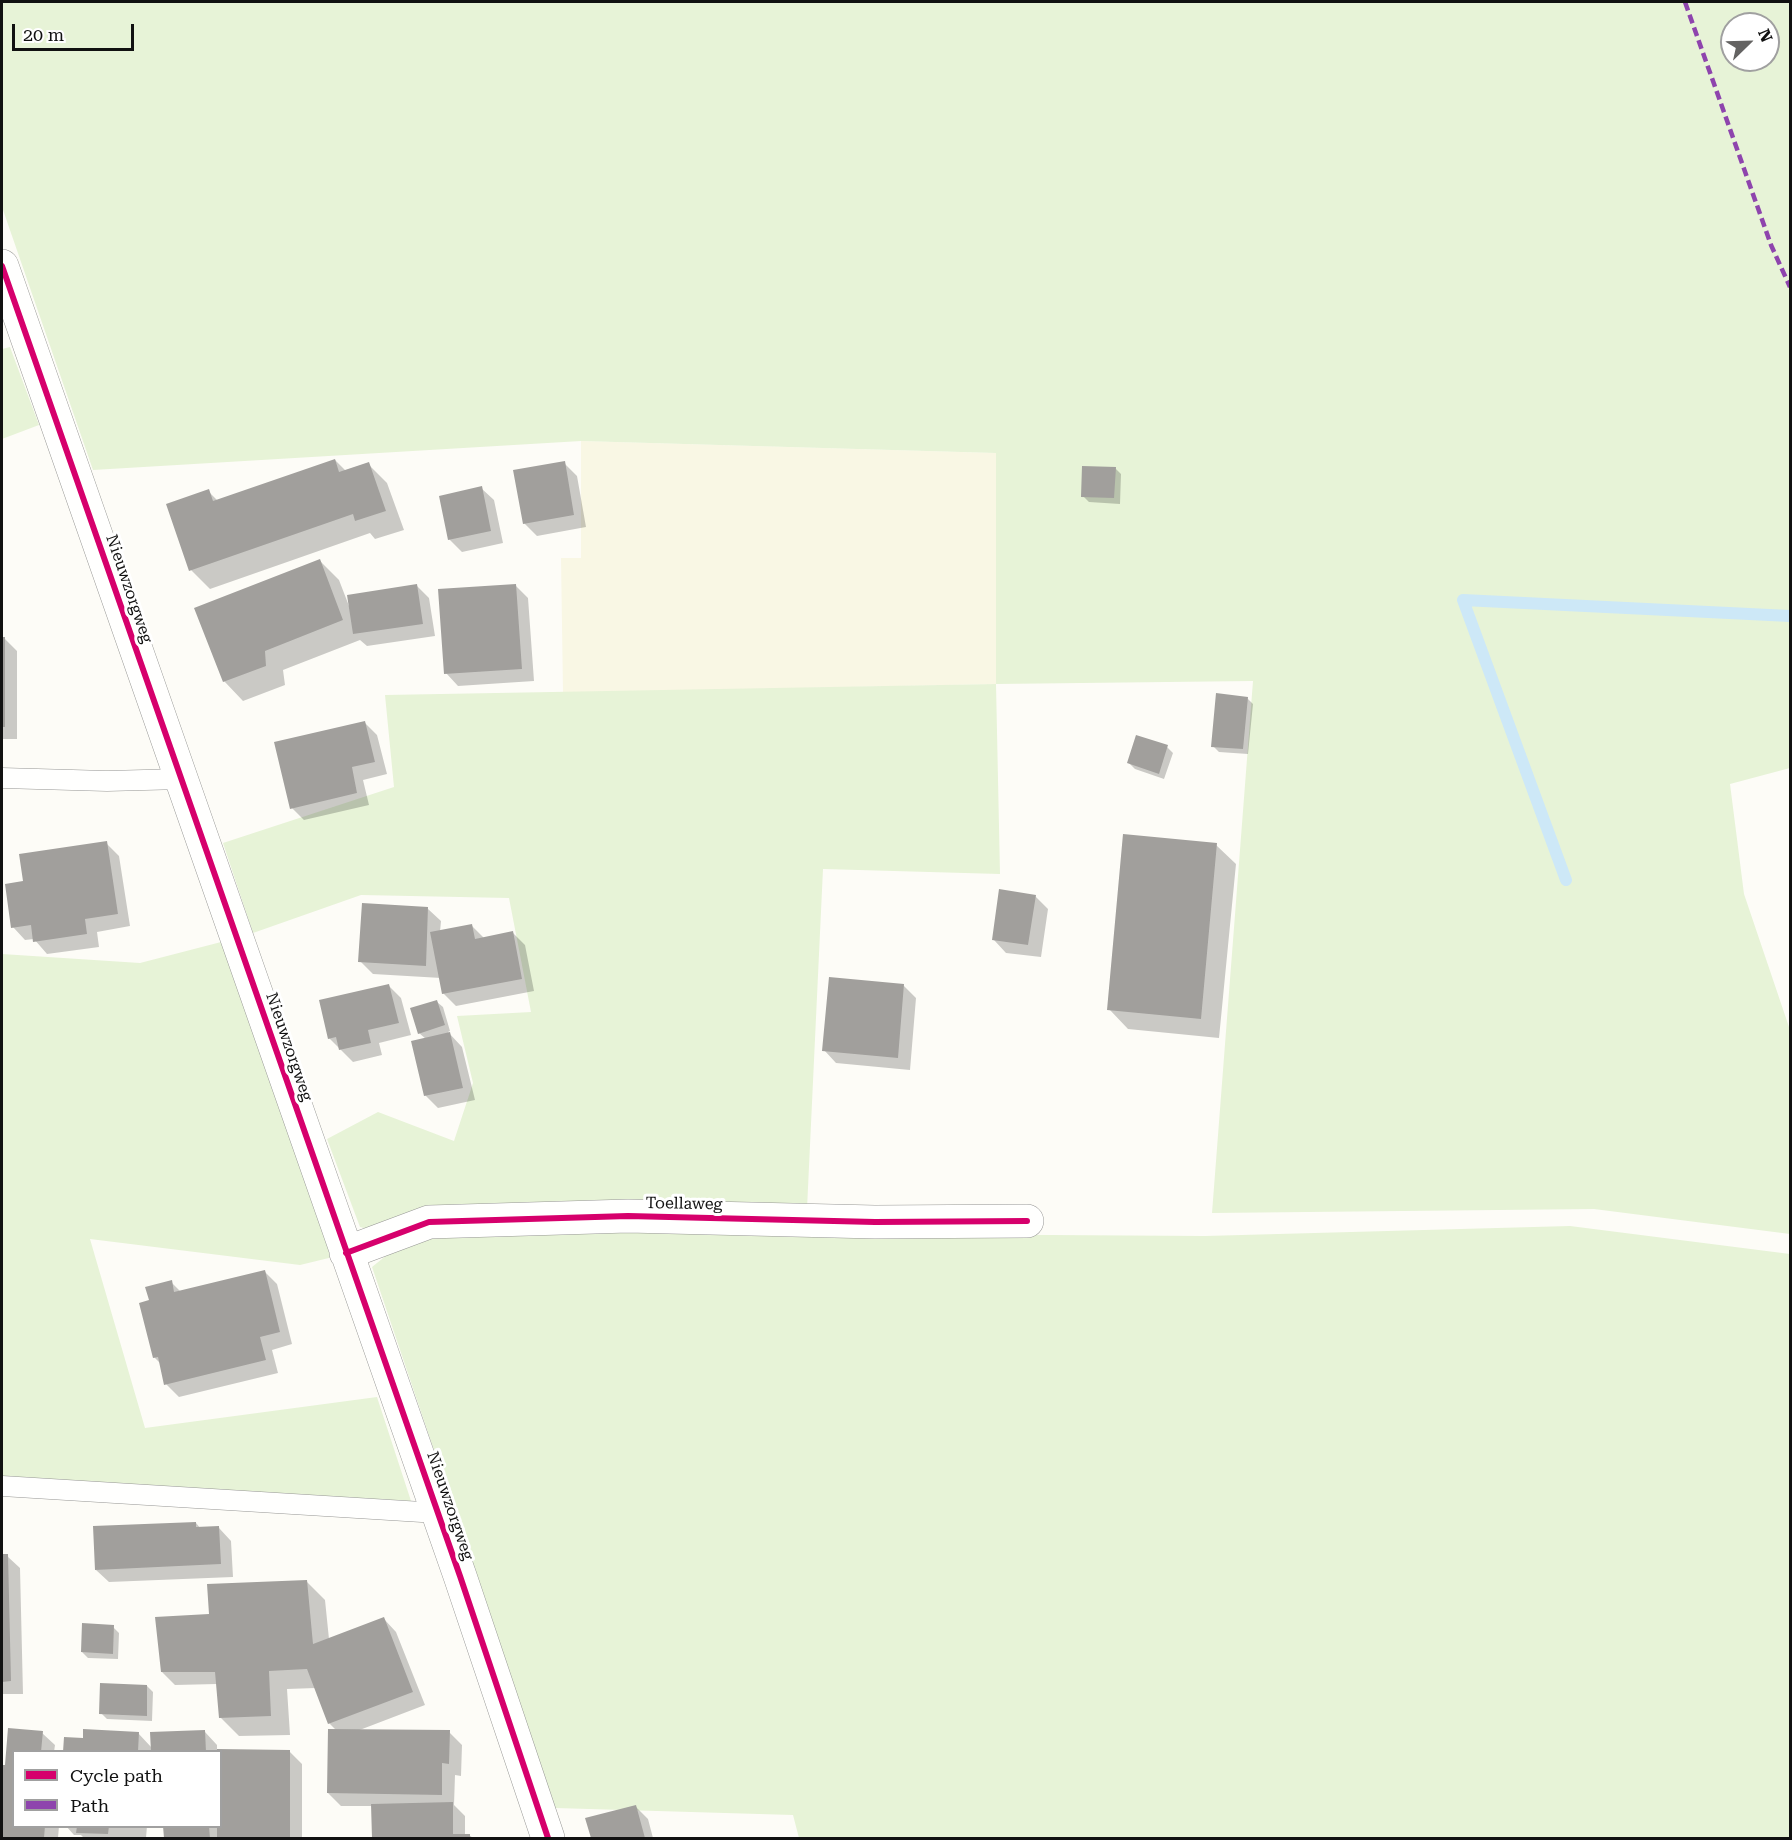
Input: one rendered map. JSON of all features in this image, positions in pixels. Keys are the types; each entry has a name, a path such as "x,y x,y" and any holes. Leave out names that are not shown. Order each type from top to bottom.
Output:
{"street":[{"name":"Nieuwzorgweg","path":"2,266 438,1513 548,1839"},
{"name":"Toellaweg","path":"346,1253 429,1222 628,1216 875,1222 1027,1221"}],"lane":[{"path":"2,778 107,781 182,779"},
{"path":"2,1486 438,1513"}],"shaded area":[{"path":"581,441 996,453 996,684 563,693 561,558 581,558"}],"green space":[{"path":"2,2 1790,2 1790,768 1730,784 1744,894 1790,1030 1790,1234 1594,1209 1212,1213 1253,681 996,684 996,453 581,441 93,470 2,207"},
{"path":"10,347 39,425 2,439 2,349"},
{"path":"996,684 1000,874 823,869 807,1209 368,1229 360,1227 327,1139 378,1112 454,1141 473,1083 457,1016 531,1012 509,898 361,895 253,933 223,843 394,787 385,695"},
{"path":"225,941 333,1257 300,1265 90,1239 145,1428 377,1397 411,1501 2,1479 2,954 140,963"},
{"path":"1570,1226 1790,1254 1790,1838 799,1838 793,1815 555,1808 372,1267 403,1242 433,1231 1205,1236"}],"building":[{"path":"335,459 339,472 369,462 386,511 355,521 353,514 189,571 166,504 209,489 213,501"},
{"path":"565,461 574,515 523,524 513,470"},
{"path":"1082,466 1116,467 1114,498 1081,497"},
{"path":"482,486 491,531 448,540 439,496"},
{"path":"320,559 343,620 265,651 266,666 223,682 194,608"},
{"path":"417,584 423,624 353,634 347,595"},
{"path":"516,584 522,669 444,674 438,589"},
{"path":"2,637 5,637 5,727 2,727"},
{"path":"1216,693 1248,697 1243,749 1211,747"},
{"path":"365,721 375,762 352,767 357,793 290,809 274,742"},
{"path":"1136,735 1168,745 1159,774 1127,763"},
{"path":"1123,834 1217,843 1201,1019 1107,1010"},
{"path":"107,841 118,914 85,919 87,934 33,942 31,925 11,928 5,884 23,881 19,854"},
{"path":"999,889 1036,895 1028,945 992,940"},
{"path":"362,903 428,907 426,966 358,962"},
{"path":"472,924 475,939 513,931 522,979 442,994 430,932"},
{"path":"829,977 904,984 898,1058 822,1051"},
{"path":"389,984 399,1023 368,1030 371,1043 339,1050 336,1037 328,1039 319,1000"},
{"path":"437,1000 445,1025 418,1034 410,1008"},
{"path":"450,1032 463,1088 424,1096 411,1041"},
{"path":"265,1270 280,1332 260,1337 266,1360 164,1385 158,1357 153,1358 139,1303 149,1300 145,1287 172,1280 174,1292"},
{"path":"196,1522 196,1527 219,1526 221,1564 95,1570 93,1526"},
{"path":"2,1554 8,1554 11,1681 2,1682"},
{"path":"307,1580 313,1644 384,1617 413,1692 328,1724 307,1669 269,1671 271,1716 219,1718 215,1672 161,1672 155,1617 209,1614 207,1584"},
{"path":"82,1623 114,1625 113,1654 81,1652"},
{"path":"100,1683 147,1685 147,1716 99,1714"},
{"path":"8,1728 43,1731 41,1750 12,1750 12,1828 45,1828 44,1838 2,1838 2,1765 5,1765"},
{"path":"83,1729 139,1732 138,1750 63,1750 64,1737 83,1738"},
{"path":"328,1729 450,1730 449,1764 442,1763 442,1795 327,1793"},
{"path":"205,1730 206,1750 151,1750 150,1732"},
{"path":"217,1749 290,1750 290,1838 217,1838 217,1828 222,1828 222,1750"},
{"path":"453,1802 453,1834 470,1834 470,1838 372,1838 371,1804"},
{"path":"636,1805 645,1838 591,1838 585,1818"},
{"path":"77,1828 109,1828 108,1834 76,1833"},
{"path":"163,1828 209,1828 210,1838 164,1838"}],"waterway":[{"path":"1566,880 1463,600 1790,616"}],"marked path":[{"path":"1685,2 1771,245 1790,287"}],"cycle path":[{"path":"2,266 460,1576 548,1838"},
{"path":"346,1253 429,1222 628,1216 875,1222 1027,1221"}]}
